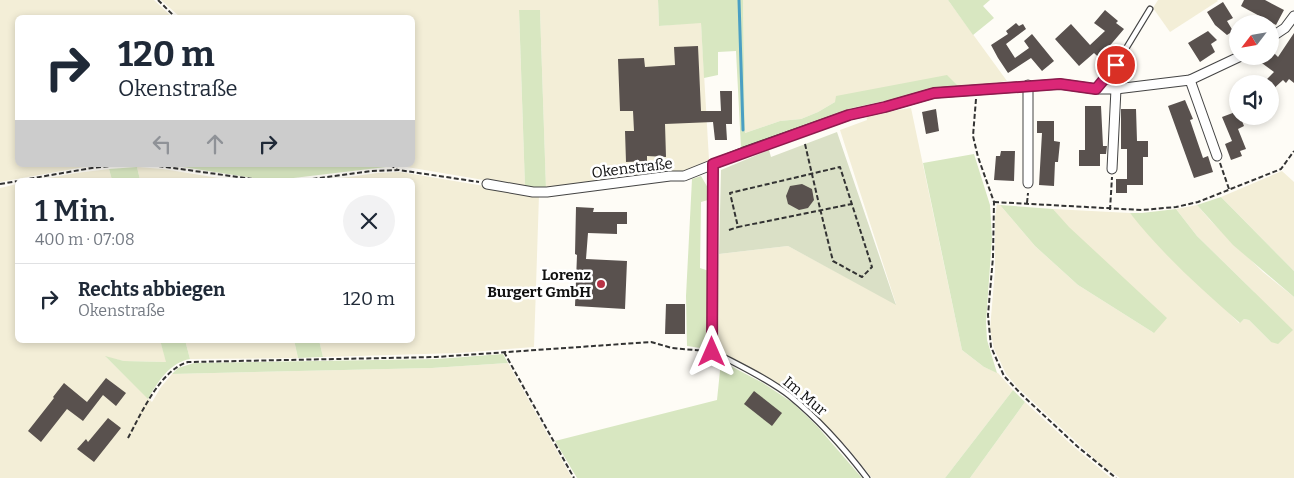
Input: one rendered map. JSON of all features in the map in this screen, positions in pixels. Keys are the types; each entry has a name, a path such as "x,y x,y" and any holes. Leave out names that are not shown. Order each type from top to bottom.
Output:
{"street":[{"path":"1279,32 1285,28 1294,16"},
{"name":"Okenstraße","path":"487,184 533,192 547,192 670,176 684,176 849,115 934,93 1060,84 1096,89 1116,89 1190,80 1229,62"},
{"path":"1190,80 1217,156"},
{"path":"1028,85 1028,183"},
{"path":"1112,170 1116,89"}],"lane":[{"path":"1096,89 1116,65 1150,9"},
{"path":"712,352 713,164"},
{"name":"Im Mur","path":"712,352 765,380 789,396 825,430 867,478"}],"path":[{"path":"158,0 173,15"},
{"path":"977,89 973,116 973,136 978,157 994,202 993,257 988,315 991,348 1004,376 1022,395 1078,447 1116,478"},
{"path":"738,228 730,193 812,173 840,167 872,267 862,277 833,261 820,210 812,173 805,144"},
{"path":"994,202 1110,210 1176,207 1198,202 1229,188 1281,169 1294,152"},
{"path":"1217,156 1229,188"},
{"path":"34,178 102,167"},
{"path":"166,167 245,178"},
{"path":"394,167 399,170"},
{"path":"320,178 371,171 399,170 487,184"},
{"path":"1110,210 1112,170"},
{"path":"0,184 15,182"},
{"path":"730,230 852,204"},
{"path":"128,438 160,383 180,364 188,362 436,357 651,342 672,348 712,352"},
{"path":"504,352 574,478"}],"shaded area":[{"path":"0,0 154,0 170,15 15,15 15,167 84,167 0,182"},
{"path":"161,0 658,0 659,26 701,22 709,160 688,171 546,189 540,10 519,11 525,187 407,167 415,167 415,15 178,15"},
{"path":"743,0 948,0 1007,81 835,102 801,119 780,121 745,133"},
{"path":"1158,0 1218,1 1170,32 1153,8"},
{"path":"911,108 962,350 984,367 998,373 1013,390 945,478 872,478 847,447 800,401 771,379 722,353 717,348 719,254 788,246 896,304 840,130 867,120 866,115"},
{"path":"137,167 219,178 140,178"},
{"path":"109,169 111,178 49,178"},
{"path":"1282,171 1294,182 1294,271 1221,197"},
{"path":"400,172 539,195 534,347 458,353 323,357 320,343 415,343 415,178 341,178"},
{"path":"15,184 15,343 161,343 167,362 124,361 106,357 152,402 172,374 432,368 508,363 572,478 0,478 0,188"},
{"path":"997,204 1000,205 1035,246 1078,285 1154,333 1053,209 1130,213 1239,323 1244,319 1249,320 1271,342 1254,292 1197,236 1176,209 1197,205 1263,272 1294,297 1294,478 1120,478 1099,463 1018,388 1006,374 994,349 990,329 995,270 995,217"},
{"path":"186,343 295,343 298,358 190,359"},
{"path":"1025,402 1074,447 1111,478 970,478"}],"green space":[{"path":"658,0 743,0 745,133 780,121 801,119 835,102 836,96 947,75 960,88 908,96 852,108 741,148 736,51 718,52 718,75 704,78 701,23 659,26"},
{"path":"948,0 990,0 983,6 994,18 973,35"},
{"path":"519,10 540,10 546,189 525,187"},
{"path":"837,132 896,305 788,246 719,254 721,170 769,150 771,157"},
{"path":"974,154 990,205 992,238 986,322 987,340 997,373 984,367 962,350 923,163"},
{"path":"137,167 140,178 111,178 109,169"},
{"path":"183,167 386,167 293,178 253,178"},
{"path":"701,176 708,188 708,200 701,202 700,268 709,271 709,332 707,343 701,348 687,346 686,296 692,179"},
{"path":"1221,197 1294,271 1294,297 1233,245 1197,205"},
{"path":"1000,205 1053,209 1069,227 1167,318 1154,333 1078,285 1035,246"},
{"path":"1176,209 1197,236 1293,330 1278,344 1271,342 1249,320 1244,319 1240,323 1225,310 1169,257 1130,213"},
{"path":"161,343 186,343 190,359 176,364 170,369 160,380 148,399 105,356 124,361 166,362"},
{"path":"295,343 320,343 323,357 298,358"},
{"path":"503,354 508,363 432,368 172,374 178,368 194,363 437,359"},
{"path":"721,361 763,383 793,403 817,426 862,478 577,478 555,441 717,400"},
{"path":"1013,390 1025,402 970,478 945,478"}],"building":[{"path":"1244,0 1265,0 1284,10 1279,19 1279,15 1258,15 1241,6"},
{"path":"1223,2 1231,15 1229,15 1229,20 1227,21 1229,34 1227,35 1215,25 1207,12"},
{"path":"1105,10 1124,29 1107,49 1114,56 1106,64 1094,53 1079,66 1055,39 1071,24 1090,45 1105,31 1094,23"},
{"path":"1016,23 1019,26 1023,24 1026,29 1006,44 1015,58 1029,48 1024,41 1032,34 1054,61 1042,71 1031,58 1008,73 998,58 991,45 1008,34 1006,31"},
{"path":"1208,31 1217,40 1211,44 1215,52 1200,62 1188,43"},
{"path":"1294,33 1294,83 1289,79 1286,83 1283,80 1279,84 1279,75 1271,75 1274,72 1264,65 1279,65 1279,56"},
{"path":"698,46 701,111 721,111 720,91 732,91 732,124 726,124 727,140 715,140 713,122 665,124 666,157 647,156 647,161 626,162 625,131 634,131 633,111 620,111 618,59 644,58 645,67 675,65 674,47"},
{"path":"1185,100 1193,119 1190,120 1203,158 1208,156 1213,172 1194,178 1168,106"},
{"path":"1085,106 1101,106 1103,146 1107,146 1106,154 1100,154 1100,166 1079,166 1079,150 1085,150"},
{"path":"936,109 939,131 926,134 922,112"},
{"path":"1121,109 1136,109 1137,141 1148,141 1148,157 1143,157 1143,185 1127,185 1127,193 1116,193 1116,179 1127,179 1127,149 1121,149"},
{"path":"1229,114 1229,125 1244,126 1238,129 1246,149 1240,151 1242,156 1231,160 1225,144 1232,141 1222,117"},
{"path":"1037,121 1054,121 1054,141 1060,142 1058,162 1055,162 1054,186 1039,185 1042,133 1037,133"},
{"path":"1001,151 1015,151 1014,181 994,180 996,156 1000,156"},
{"path":"802,184 812,189 814,200 808,208 799,210 788,204 786,196 790,186"},
{"name":"Lorenz Burgert GmbH","path":"576,207 594,208 593,212 627,212 627,224 617,224 617,234 588,233 586,259 627,261 625,309 575,306"},
{"path":"666,304 685,304 685,334 665,334"},
{"path":"106,378 126,393 116,406 103,395 83,421 67,409 41,442 28,431 64,383 87,402"},
{"path":"754,391 782,413 772,426 744,404"},
{"path":"108,418 121,428 94,462 77,449 86,439 88,442"}],"waterway":[{"path":"739,0 743,130"}],"place":[{"name":"Lorenz Burgert GmbH","path":"601,284"}],"route":[{"path":"712,352 713,164 849,115 934,93 1060,84 1096,89 1116,65"}]}
